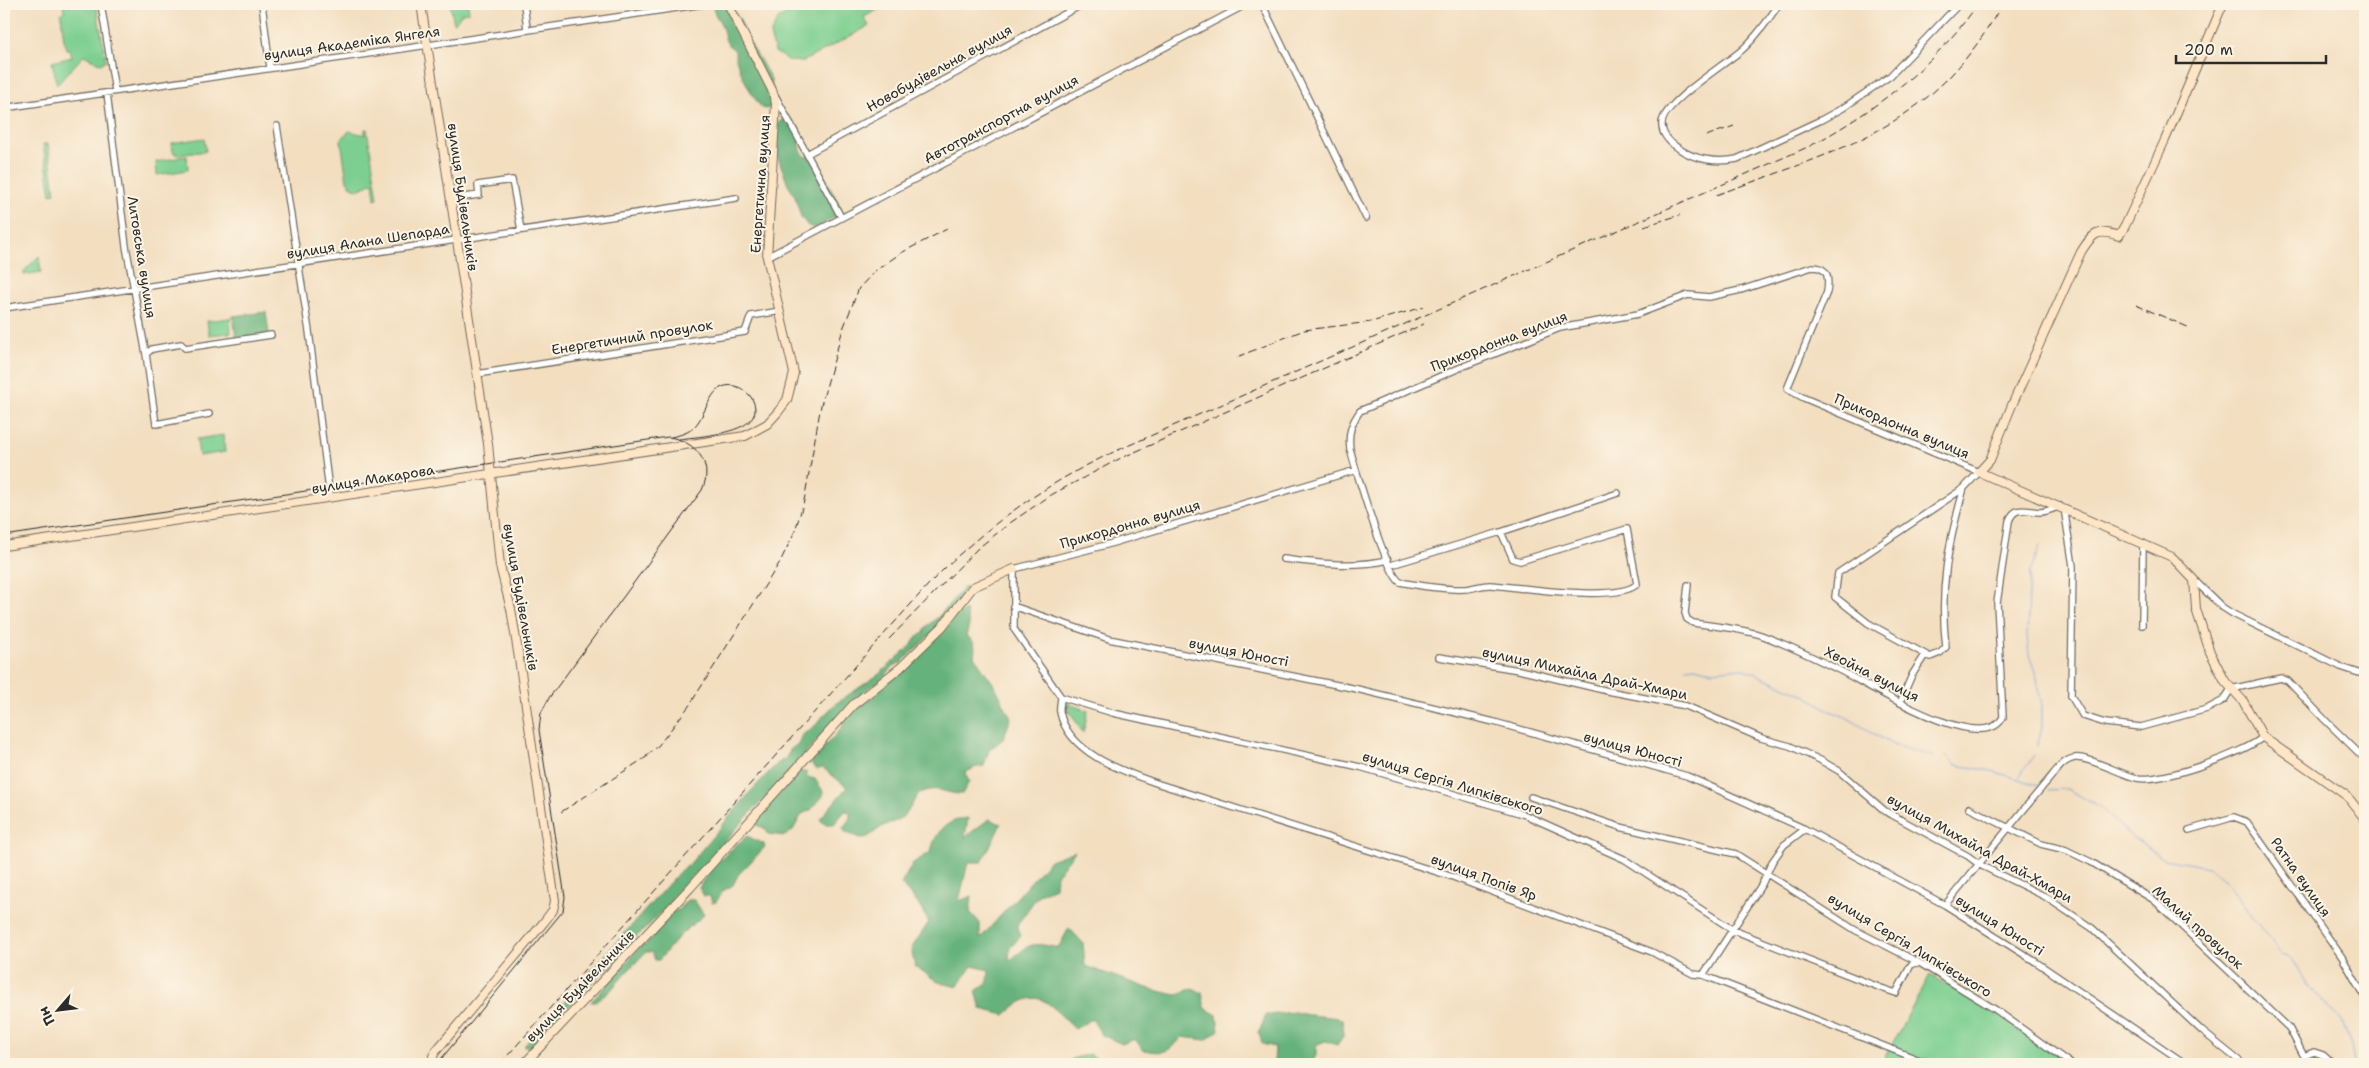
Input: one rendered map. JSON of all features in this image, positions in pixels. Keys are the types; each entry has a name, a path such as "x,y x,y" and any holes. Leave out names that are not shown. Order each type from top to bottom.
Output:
{"street":[{"path":"101,4 115,92"},
{"path":"262,4 270,68"},
{"name":"вулиця Будівельників","path":"421,4 477,374 500,566 511,608 542,805 554,905 544,922 436,1051 433,1056 433,1064"},
{"path":"524,4 527,29"},
{"name":"вулиця Академіка Янгеля","path":"4,108 704,4"},
{"name":"Енергетична вулиця","path":"728,4 772,90 841,216"},
{"name":"Новобудівельна вулиця","path":"807,154 1083,4"},
{"name":"Автотранспортна вулиця","path":"766,256 1247,4"},
{"path":"1262,4 1366,218"},
{"path":"1779,4 1743,49 1676,102 1666,113 1662,124 1670,142 1693,156 1730,160 1821,120 1844,108 1890,76 1959,4"},
{"path":"1964,488 1953,529 1943,585 1943,619 1946,647 1935,656 1924,655 1905,641 1868,623 1840,602 1835,597 1838,573 1964,488 1990,460 2012,405 2081,252 2092,235 2108,232 2119,236 2125,226 2165,140 2223,4"},
{"name":"Енергетична вулиця","path":"745,436 767,424 778,412 787,400 794,373 766,256 777,113 772,90"},
{"name":"Литовська вулиця","path":"106,93 133,289 146,354 156,424 209,414"},
{"path":"277,126 330,498"},
{"path":"450,199 479,195 478,184 512,180 520,230"},
{"name":"вулиця Алана Шепарда","path":"4,308 736,198"},
{"name":"Прикордонна вулиця","path":"1014,569 1106,545 1356,470 1348,435 1351,424 1360,410 1560,328 1638,314 1688,295 1709,297 1741,290 1789,273 1820,267 1829,278 1827,292 1787,389 2172,556 2222,607 2233,614 2341,667 2365,675"},
{"name":"Енергетичний провулок","path":"477,374 745,332 751,316 780,311"},
{"path":"146,354 152,349 181,344 185,348 272,335"},
{"name":"вулиця Макарова","path":"4,546 745,436"},
{"path":"1356,470 1389,562 1396,579 1400,582 1451,590 1479,588 1490,585 1516,589 1601,593 1633,588 1637,584 1627,529 1520,561 1513,559 1501,532"},
{"path":"1283,558 1327,564 1389,562 1501,532 1618,493"},
{"path":"2064,508 2073,566 2071,696 2076,707 2088,719 2141,727 2207,709 2224,700 2231,689 2281,678 2288,681 2365,759"},
{"name":"Хвойна вулиця","path":"1688,585 1686,613 1687,620 1693,623 1760,635 1841,671 1898,704 1967,730 1986,729 2001,722 2003,717 1997,610 2009,521 2015,511 2019,510 2045,511 2064,508"},
{"path":"2142,625 2143,543"},
{"path":"1014,569 1014,629 1061,697"},
{"name":"вулиця Будівельників","path":"524,1064 690,888 853,705 900,668 942,627 973,587 1014,569"},
{"path":"2194,580 2196,610 2210,652 2231,689 2243,701 2263,737 2347,796 2365,819"},
{"name":"вулиця Юності","path":"1014,606 1109,639 1357,689 1494,722 1687,776 1804,829 1944,906 2036,962 2186,1064"},
{"path":"1902,698 1912,675 1924,655"},
{"name":"вулиця Михайла Драй-Хмари","path":"1439,657 1519,670 1608,691 1686,706 1761,738 1790,746 1820,760 1839,771 1885,811 1968,856 1980,865 2044,896 2092,928 2202,1031 2243,1064"},
{"name":"вулиця Сергія Липківського","path":"1061,697 1113,713 1360,766 1523,814 1624,859 1733,930 1896,993 1911,965 1918,962"},
{"name":"вулиця Попів Яр","path":"1061,697 1060,712 1070,732 1088,752 1114,768 1453,877 1627,942 1652,952 1693,974 1703,975 1926,1063"},
{"path":"1944,906 1949,898 1980,865 2044,785 2054,776 2060,766 2070,760 2081,758 2139,779 2165,778 2247,747 2263,737"},
{"name":"вулиця Сергія Липківського","path":"1531,797 1620,827 1736,854 1855,930 1918,962 1996,1010 2071,1064"},
{"name":"Малий провулок","path":"1969,808 2041,844 2066,850 2091,862 2154,900 2289,1028 2304,1056 2314,1052 2333,1064"},
{"name":"Ратна вулиця","path":"2190,830 2234,817 2247,822 2342,957 2365,998"},
{"path":"1703,975 1768,874 1772,862 1784,845 1804,829"}],"green space":[{"path":"63,4 96,4 106,60 101,64 84,55 57,85 52,62 72,57 70,49 66,49 64,40 61,13 64,12"},
{"path":"450,4 468,4 469,12 462,13 454,24"},
{"path":"716,4 727,4 741,21 743,31 771,79 773,106 767,109 762,108 749,89 738,64 735,50 726,41 722,26 715,13 713,7"},
{"path":"806,4 881,4 883,7 864,17 869,26 802,62 789,61 775,52 770,35 778,19"},
{"path":"785,119 793,121 796,125 799,132 801,151 805,156 813,158 840,208 838,215 815,228 808,226 801,217 795,196 788,185 777,154 778,147 773,136 774,128 780,121"},
{"path":"365,129 367,129 378,198 375,199 373,182 360,189 353,188 347,181 341,140 349,131 365,135"},
{"path":"204,138 206,151 178,155 173,152 172,143"},
{"path":"43,144 48,144 55,193 51,194"},
{"path":"187,156 188,170 157,175 156,162"},
{"path":"39,256 41,272 24,275 24,271"},
{"path":"266,312 269,334 236,338 233,316"},
{"path":"230,318 231,333 209,335 207,321"},
{"path":"223,435 225,452 199,456 197,439"},
{"path":"964,587 967,587 965,593 940,625 880,681 854,698 776,788 734,831 712,858 678,890 666,907 630,943 620,957 580,993 533,1046 524,1046 681,870 688,866 751,791 777,764 786,758 790,750 799,743 801,736 816,725 838,702 878,675 912,645 916,637 924,633 926,627 938,617"},
{"path":"966,610 969,626 966,636 974,644 974,656 995,686 1011,718 1003,739 989,750 984,766 976,767 965,773 969,782 962,794 936,790 919,793 902,818 864,838 846,833 843,828 850,818 850,812 845,811 834,824 824,824 820,819 847,787 823,768 817,769 812,765 812,759 819,756 842,727 850,712 877,693 924,651 932,640 940,636 955,617"},
{"path":"1064,702 1088,711 1083,733"},
{"path":"798,771 806,772 807,777 815,779 823,791 823,796 811,810 802,814 793,830 785,836 768,834 766,829 754,824 757,817 765,812 765,809 787,786"},
{"path":"968,818 965,837 989,819 1001,824 982,862 968,862 959,901 972,896 970,912 980,923 980,939 1050,860 1075,851 1056,876 1055,887 1039,894 1017,925 1021,936 1010,948 1009,961 1031,946 1041,945 1058,948 1069,928 1083,943 1085,966 1150,989 1176,995 1193,988 1202,993 1205,1008 1217,1015 1219,1030 1206,1040 1182,1037 1173,1047 1165,1051 1143,1050 1135,1039 1122,1044 1102,1035 1092,1019 1075,1029 1043,1000 1035,998 1026,1000 1005,1015 981,1009 976,991 988,982 989,970 972,966 957,987 938,982 915,966 911,949 929,922 918,904 901,884 913,863 931,852 935,839 943,828 954,821"},
{"path":"747,836 764,844 765,847 738,875 733,885 723,891 716,902 712,903 710,896 704,896 699,888 727,853"},
{"path":"687,900 694,900 704,915 680,935 659,960 655,960 652,952 646,952 609,992 595,1002 591,1002 641,946 647,944 670,914 679,909"},
{"path":"1930,975 1998,1013 2070,1064 1881,1064"},
{"path":"1295,1012 1342,1019 1344,1035 1337,1045 1325,1041 1316,1045 1316,1056 1309,1064 1274,1063 1275,1047 1262,1044 1259,1032 1266,1015"},
{"path":"1089,1054 1100,1060 1101,1064 1068,1064 1072,1059"}],"waterway":[{"path":"2037,746 2042,728 2042,706 2037,678 2029,655 2027,637 2030,572 2040,546"},
{"path":"1686,668 1695,667 1712,671 1742,668 1807,696 1830,711 1846,717 1893,745 1935,757"},
{"path":"1946,755 1956,765 1992,771 2038,785"},
{"path":"2019,777 2034,755"},
{"path":"2048,790 2067,789 2100,807 2132,837 2164,859 2209,867 2224,880 2280,953 2290,957 2308,985 2342,1021 2351,1045 2354,1064"}],"tram line":[{"path":"671,437 693,428 710,399 720,388 735,386 744,390 751,397 755,409 752,419 743,426 716,434 679,439"},
{"path":"4,536 668,437 686,443 700,454 706,471 702,490 549,698 541,713 539,730 565,897 563,911 437,1064"}],"railway":[{"path":"500,1064 928,585 970,545 1016,509 1064,478 1116,451 1810,146 1881,102 1902,85 1942,47 1978,4"},
{"path":"1716,195 1803,164 1843,147 1880,129 1914,107 1946,80 1976,46 2002,4"},
{"path":"1706,136 1734,126"},
{"path":"1644,226 1680,215"},
{"path":"646,756 658,746 689,706 780,562 795,531 804,501 821,405 843,329 859,288 875,271 901,253 947,229"},
{"path":"2136,305 2190,328"},
{"path":"1237,357 1304,330 1371,322 1424,307"},
{"path":"889,639 977,549 1010,523 1051,495 1119,459 1424,324"},
{"path":"561,812 651,754"}]}
